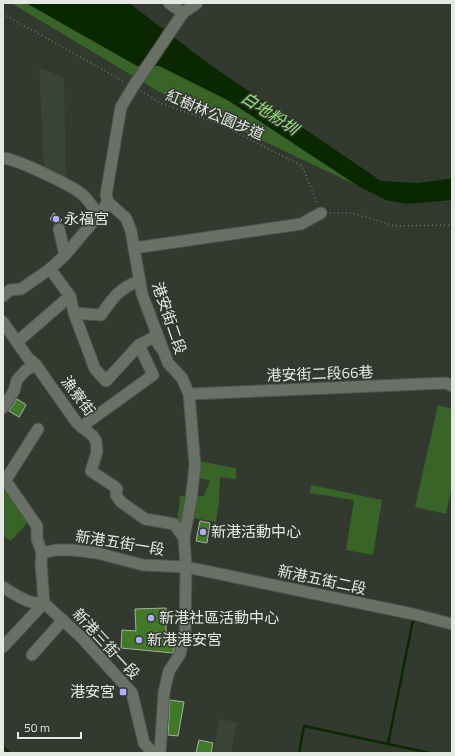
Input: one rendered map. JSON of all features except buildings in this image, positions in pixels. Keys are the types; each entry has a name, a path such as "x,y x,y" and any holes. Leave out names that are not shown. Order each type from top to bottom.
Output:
{"street":[{"path":"169,3 183,13"},
{"path":"5,290 21,289 50,268 65,255 99,215 108,202 106,195 120,107 183,13 197,3"},
{"path":"3,158 24,164 76,190 84,196 99,215"},
{"name":"港安街二段","path":"108,202 126,218 131,231 142,294 167,359 182,378 189,394 195,466 184,538 186,567 186,634 180,654 169,671 164,692 160,753"},
{"path":"134,248 301,224 321,213"},
{"path":"59,229 65,255"},
{"path":"50,268 70,296 74,313 95,369 106,381 139,345 154,337 167,359 153,375 81,427"},
{"path":"74,313 101,315 116,294 140,280"},
{"path":"17,342 70,296"},
{"name":"漁寮街","path":"3,322 28,358 36,365 77,423 94,436 97,452 91,470 115,486 118,500 145,519 174,524 184,538"},
{"path":"139,345 153,375"},
{"path":"3,408 14,391 17,380 26,370 36,365"},
{"name":"港安街二段66巷","path":"189,394 446,383 452,386"},
{"path":"3,647 44,603 41,563 42,553 37,539 37,526 4,479 38,429"},
{"name":"新港五街一段","path":"42,553 56,550 72,550 97,553 143,565 186,567"},
{"name":"新港五街二段","path":"186,567 414,614 452,624"},
{"path":"3,587 15,595 37,604 44,603"},
{"name":"新港三街一段","path":"44,603 82,638 132,693 144,743 153,753"},
{"path":"32,655 63,620"}],"path":[{"name":"紅樹林公園步道","path":"3,14 133,86 162,104 220,124 302,166 321,213"},
{"path":"321,213 352,213 395,226 452,225"}],"shaded area":[{"path":"11,3 90,3 232,91 358,186 158,91"},
{"path":"39,67 64,78 66,180 44,168"},
{"path":"16,396 28,404 20,419 7,411"},
{"path":"438,405 452,409 452,486 446,514 415,507"},
{"path":"198,461 236,468 236,479 220,477 219,502 216,522 187,517 176,533 180,496 204,496 210,480 198,478"},
{"path":"311,485 382,500 373,555 346,550 354,500 310,493"},
{"path":"3,487 29,521 11,541 3,536"},
{"path":"219,719 237,722 231,753 213,753"}],"water":[{"path":"26,3 129,3 209,64 381,181 417,183 452,178 452,200 407,204 386,200 358,186 229,101 159,66 137,66"}],"waterway":[{"path":"388,744 413,620 426,623"},
{"path":"299,753 304,726 430,753"},
{"name":"白地粉圳","path":"3,747 9,753"}],"place":[{"name":"永福宮","path":"56,219"},
{"name":"新港活動中心","path":"203,532"},
{"name":"新港社區活動中心","path":"151,618"},
{"name":"新港港安宮","path":"139,640"},
{"name":"港安宮","path":"123,692"}]}
